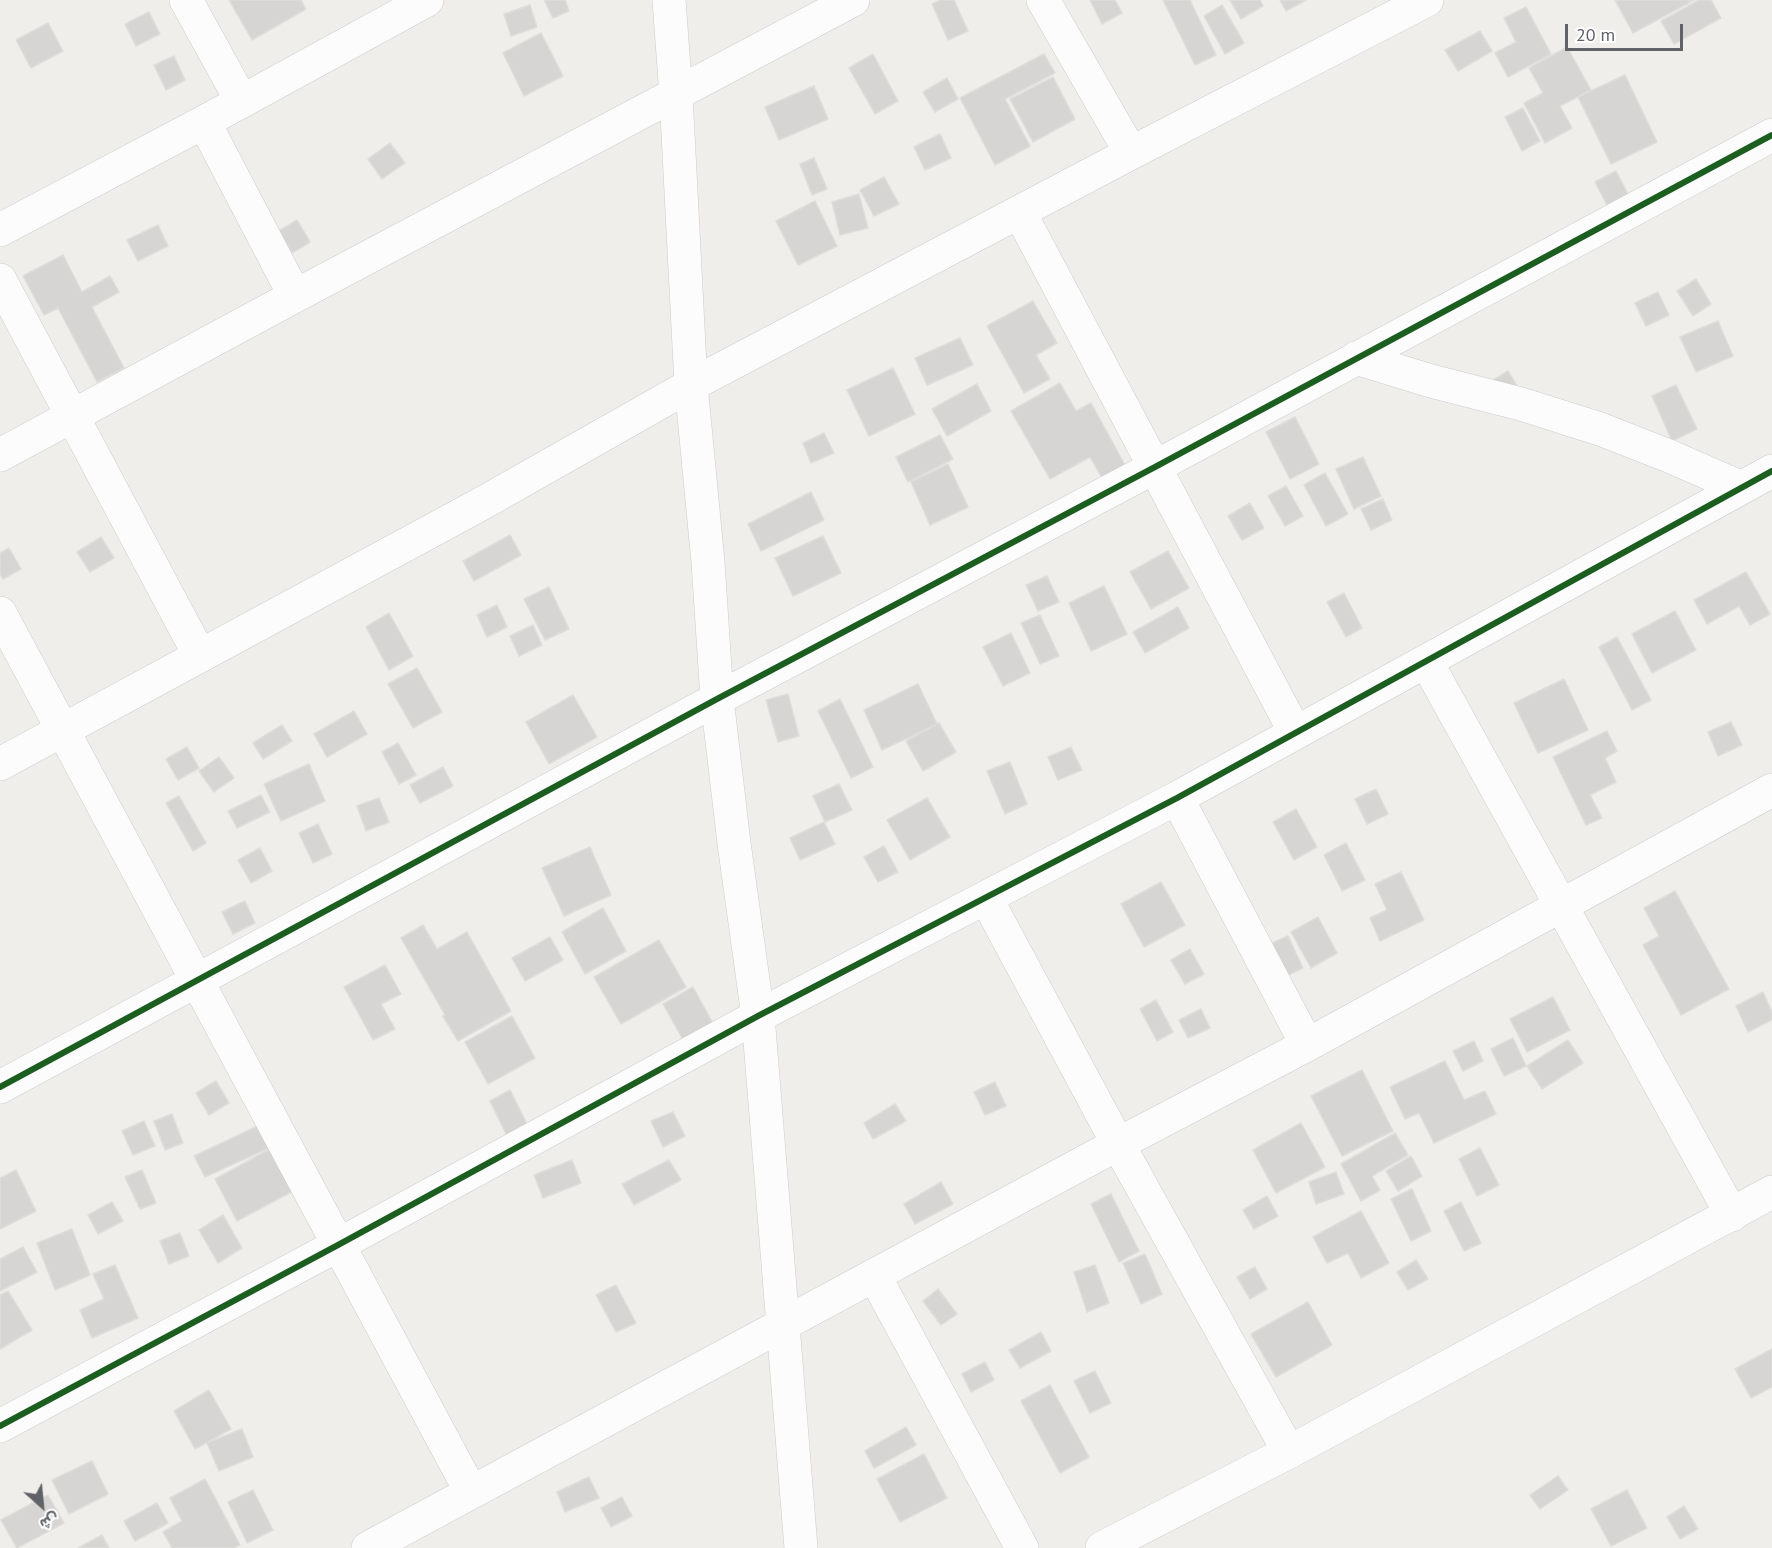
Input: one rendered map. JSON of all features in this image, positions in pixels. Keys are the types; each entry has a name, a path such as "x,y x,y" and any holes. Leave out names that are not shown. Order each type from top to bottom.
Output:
{"street":[{"path":"186,0 241,100"},
{"path":"0,230 428,0"},
{"path":"669,0 691,386 708,562 717,699 758,1016 801,1548"},
{"path":"0,455 853,0"},
{"path":"1043,0 1131,153"},
{"path":"0,765 481,504 691,386 1131,153 1427,0"},
{"path":"204,122 295,296"},
{"path":"0,1087 717,699 1155,467 1772,135"},
{"path":"1020,213 1295,732"},
{"path":"0,280 200,656"},
{"path":"1356,358 1431,381 1521,404 1600,429 1669,456 1740,488"},
{"path":"0,1426 339,1245 758,1016 1177,798 1772,471"},
{"path":"0,613 471,1492"},
{"path":"1426,661 1731,1215"},
{"path":"368,1548 1306,1045 1772,790"},
{"path":"1177,798 1306,1045"},
{"path":"986,898 1118,1144 1289,1452"},
{"path":"1102,1548 1289,1452 1772,1192"},
{"path":"874,1275 1022,1548"}],"building":[{"path":"229,0 301,0 306,9 252,40"},
{"path":"544,0 565,0 569,11 553,18"},
{"path":"941,0 954,0 968,31 948,40 932,4"},
{"path":"1090,0 1115,0 1122,13 1102,24"},
{"path":"1163,0 1190,0 1216,55 1195,65"},
{"path":"1230,0 1260,0 1263,6 1241,19"},
{"path":"1280,0 1306,0 1286,11"},
{"path":"1615,0 1694,0 1633,33"},
{"path":"1699,0 1711,0 1721,18 1674,44 1661,21"},
{"path":"530,5 537,27 511,36 504,14"},
{"path":"1222,5 1244,43 1225,54 1204,16"},
{"path":"1526,7 1551,54 1508,77 1495,53 1516,42 1504,18"},
{"path":"149,12 160,34 136,46 125,24"},
{"path":"48,23 63,51 31,68 16,40"},
{"path":"1480,31 1492,51 1458,71 1445,50"},
{"path":"541,33 563,76 524,96 503,53"},
{"path":"1567,47 1591,90 1560,106 1572,128 1545,143 1524,103 1543,93 1529,68"},
{"path":"873,54 898,101 875,114 849,68"},
{"path":"1044,54 1055,73 1005,99 1030,146 995,165 960,98"},
{"path":"174,56 185,80 166,90 154,65"},
{"path":"1625,75 1657,142 1611,164 1578,97"},
{"path":"1053,77 1075,119 1033,142 1010,99"},
{"path":"947,78 958,99 935,112 923,92"},
{"path":"814,86 828,119 779,140 765,107"},
{"path":"1523,108 1540,141 1522,151 1505,117"},
{"path":"940,134 951,158 925,170 914,147"},
{"path":"390,143 405,163 382,179 368,159"},
{"path":"814,158 827,189 812,195 800,164"},
{"path":"1616,171 1628,194 1607,205 1595,182"},
{"path":"884,177 899,204 874,216 860,190"},
{"path":"859,194 868,228 840,235 832,202"},
{"path":"815,201 837,246 798,265 776,221"},
{"path":"297,220 310,242 292,253 279,231"},
{"path":"158,225 168,246 138,261 127,240"},
{"path":"63,255 82,292 110,276 119,292 92,307 124,368 97,382 58,308 44,315 23,276"},
{"path":"1696,279 1711,304 1693,316 1677,291"},
{"path":"1658,292 1669,315 1646,326 1635,303"},
{"path":"1033,301 1057,343 1036,355 1050,379 1024,393 987,326"},
{"path":"1718,321 1733,356 1696,372 1680,337"},
{"path":"960,338 973,365 927,385 915,358"},
{"path":"893,368 915,414 869,436 847,390"},
{"path":"1508,371 1522,394 1487,384"},
{"path":"1060,383 1076,411 1091,403 1125,465 1102,478 1090,457 1050,479 1011,411"},
{"path":"977,384 991,411 947,436 932,409"},
{"path":"1676,385 1697,429 1672,441 1652,396"},
{"path":"1295,417 1319,464 1290,479 1266,432"},
{"path":"824,433 834,453 811,463 803,443"},
{"path":"940,435 953,459 908,482 896,457"},
{"path":"1363,457 1381,496 1354,509 1336,469"},
{"path":"948,464 968,507 930,525 911,482"},
{"path":"1325,473 1348,514 1326,526 1304,485"},
{"path":"1286,486 1303,516 1285,526 1268,496"},
{"path":"811,492 824,520 761,551 748,524"},
{"path":"1383,499 1392,520 1371,530 1361,509"},
{"path":"1250,503 1264,528 1242,540 1228,516"},
{"path":"510,535 521,555 474,581 463,561"},
{"path":"823,536 841,573 793,596 775,558"},
{"path":"101,537 114,558 90,572 77,552"},
{"path":"9,548 21,569 3,579 0,574 0,553"},
{"path":"1168,551 1189,588 1151,609 1130,572"},
{"path":"1746,572 1770,614 1750,625 1739,606 1707,624 1694,600"},
{"path":"1047,576 1059,602 1038,611 1026,585"},
{"path":"1104,586 1127,634 1091,651 1069,603"},
{"path":"549,587 569,629 545,640 524,599"},
{"path":"1344,593 1362,628 1346,637 1327,602"},
{"path":"497,605 507,627 487,637 477,615"},
{"path":"1178,607 1189,628 1145,653 1133,632"},
{"path":"1675,611 1696,650 1652,673 1632,634"},
{"path":"389,613 413,656 389,670 366,627"},
{"path":"1040,615 1059,656 1040,664 1021,623"},
{"path":"533,625 542,645 519,656 510,636"},
{"path":"1011,633 1030,673 1003,686 983,647"},
{"path":"1617,637 1651,700 1632,710 1599,647"},
{"path":"417,668 442,712 413,728 388,684"},
{"path":"1564,679 1588,730 1538,753 1514,703"},
{"path":"918,684 937,724 882,750 864,710"},
{"path":"788,694 799,736 778,742 766,700"},
{"path":"573,695 597,737 549,764 526,722"},
{"path":"840,699 873,767 851,778 818,711"},
{"path":"354,711 367,734 327,757 314,734"},
{"path":"1731,722 1742,745 1718,756 1708,732"},
{"path":"939,723 956,752 923,771 906,741"},
{"path":"282,725 292,741 263,759 253,743"},
{"path":"1607,731 1617,751 1605,758 1616,782 1590,795 1602,818 1586,825 1553,757"},
{"path":"398,743 416,775 399,784 382,752"},
{"path":"187,747 199,768 178,780 166,759"},
{"path":"1071,747 1082,770 1058,780 1048,757"},
{"path":"219,757 234,778 214,792 199,771"},
{"path":"1010,762 1027,804 1005,814 987,771"},
{"path":"309,764 325,801 281,821 264,784"},
{"path":"443,767 453,786 420,803 410,785"},
{"path":"839,784 852,810 825,822 813,796"},
{"path":"1376,789 1388,814 1367,824 1355,799"},
{"path":"261,795 270,812 237,828 228,811"},
{"path":"179,796 206,843 193,851 166,803"},
{"path":"379,798 389,822 366,831 357,806"},
{"path":"927,798 950,837 910,860 887,820"},
{"path":"1296,809 1317,847 1294,860 1273,822"},
{"path":"824,822 835,844 800,860 790,838"},
{"path":"318,824 332,854 313,863 299,833"},
{"path":"1346,843 1365,880 1342,891 1324,855"},
{"path":"884,846 898,872 878,882 864,857"},
{"path":"590,847 611,895 564,916 542,868"},
{"path":"260,848 272,871 251,883 238,860"},
{"path":"1401,872 1424,920 1380,941 1370,918 1387,910 1375,884"},
{"path":"1161,882 1185,925 1144,947 1121,904"},
{"path":"1675,891 1729,989 1681,1015 1643,945 1659,936 1644,908"},
{"path":"245,901 255,923 233,934 222,912"},
{"path":"603,908 626,951 585,974 562,932"},
{"path":"1318,917 1337,953 1311,968 1291,932"},
{"path":"423,925 437,949 467,932 511,1011 458,1041 401,938"},
{"path":"1288,936 1303,968 1280,979 1265,946"},
{"path":"550,937 563,960 525,981 512,958"},
{"path":"659,940 686,987 621,1024 594,977"},
{"path":"1190,949 1204,974 1185,984 1171,960"},
{"path":"385,965 401,994 381,1004 395,1029 373,1040 344,987"},
{"path":"693,987 716,1029 686,1045 663,1004"},
{"path":"1763,992 1772,1012 1772,1020 1748,1032 1736,1006"},
{"path":"1553,997 1570,1030 1527,1052 1510,1019"},
{"path":"1156,1000 1173,1032 1157,1041 1140,1009"},
{"path":"1201,1009 1210,1028 1188,1038 1179,1020"},
{"path":"512,1016 535,1058 488,1084 465,1042"},
{"path":"1513,1038 1526,1066 1504,1076 1491,1049"},
{"path":"1568,1040 1583,1063 1542,1089 1527,1066"},
{"path":"1474,1041 1483,1061 1463,1071 1453,1051"},
{"path":"1445,1061 1464,1100 1485,1091 1496,1114 1434,1143 1419,1113 1405,1119 1390,1087"},
{"path":"1362,1070 1393,1131 1342,1156 1311,1096"},
{"path":"216,1081 229,1103 209,1115 196,1093"},
{"path":"995,1082 1006,1106 985,1115 974,1092"},
{"path":"510,1090 528,1126 507,1136 490,1101"},
{"path":"895,1104 906,1121 873,1139 864,1123"},
{"path":"673,1112 685,1136 663,1147 651,1121"},
{"path":"172,1114 183,1143 165,1150 154,1121"},
{"path":"144,1121 155,1146 133,1155 122,1131"},
{"path":"1301,1123 1325,1167 1276,1193 1253,1150"},
{"path":"260,1125 271,1147 205,1177 194,1156"},
{"path":"1395,1133 1408,1155 1372,1176 1380,1190 1361,1201 1341,1164"},
{"path":"1480,1148 1499,1185 1477,1196 1459,1159"},
{"path":"270,1149 293,1191 237,1221 215,1179"},
{"path":"1411,1156 1422,1176 1398,1191 1386,1171"},
{"path":"572,1160 581,1183 543,1198 534,1175"},
{"path":"669,1160 681,1180 634,1205 622,1184"},
{"path":"16,1170 36,1211 0,1229 0,1178"},
{"path":"142,1170 156,1203 140,1209 125,1177"},
{"path":"1336,1172 1344,1194 1316,1204 1309,1182"},
{"path":"941,1182 953,1204 915,1224 904,1204"},
{"path":"1412,1189 1431,1231 1411,1241 1391,1199"},
{"path":"1111,1194 1139,1251 1119,1262 1091,1204"},
{"path":"1267,1196 1278,1216 1254,1229 1243,1210"},
{"path":"112,1202 123,1221 98,1234 88,1215"},
{"path":"1461,1202 1481,1243 1464,1251 1444,1211"},
{"path":"1361,1211 1389,1263 1361,1278 1348,1253 1327,1263 1313,1237"},
{"path":"223,1215 242,1248 218,1263 199,1230"},
{"path":"72,1229 90,1275 55,1290 37,1243"},
{"path":"180,1233 189,1256 169,1264 160,1241"},
{"path":"23,1247 37,1272 0,1291 0,1259"},
{"path":"1145,1254 1162,1294 1141,1304 1123,1263"},
{"path":"1416,1260 1428,1279 1408,1290 1397,1272"},
{"path":"115,1265 138,1318 92,1338 80,1310 104,1299 93,1274"},
{"path":"1095,1265 1109,1303 1087,1312 1074,1272"},
{"path":"1255,1267 1267,1289 1250,1299 1237,1277"},
{"path":"616,1285 636,1323 616,1332 596,1295"},
{"path":"938,1289 957,1314 941,1325 923,1301"},
{"path":"8,1291 32,1330 0,1349 0,1295"},
{"path":"1308,1302 1332,1345 1276,1377 1251,1334"},
{"path":"1041,1332 1051,1351 1020,1368 1009,1350"},
{"path":"1772,1349 1772,1387 1751,1398 1735,1369"},
{"path":"985,1362 994,1380 971,1392 962,1374"},
{"path":"1095,1371 1111,1403 1090,1413 1074,1381"},
{"path":"1050,1385 1089,1457 1060,1473 1021,1401"},
{"path":"209,1390 231,1429 195,1449 174,1411"},
{"path":"906,1427 916,1445 874,1468 865,1451"},
{"path":"242,1429 253,1457 219,1471 207,1443"},
{"path":"924,1454 947,1498 900,1522 877,1479"},
{"path":"92,1461 108,1494 69,1514 52,1480"},
{"path":"1558,1476 1568,1490 1540,1509 1530,1495"},
{"path":"589,1477 599,1498 565,1512 557,1492"},
{"path":"205,1479 240,1545 234,1548 172,1548 163,1532 182,1521 170,1498"},
{"path":"253,1490 273,1530 247,1543 228,1502"},
{"path":"1627,1490 1647,1528 1611,1546 1591,1509"},
{"path":"48,1495 64,1523 17,1548 1,1520"},
{"path":"622,1497 632,1516 611,1527 601,1508"},
{"path":"157,1503 168,1523 135,1541 124,1521"},
{"path":"1684,1506 1698,1529 1680,1539 1667,1517"},
{"path":"102,1535 109,1548 78,1548"}],"cycle path":[{"path":"0,1087 717,699 1155,467 1772,135"},
{"path":"0,1426 758,1016 1177,798 1772,471"}]}
